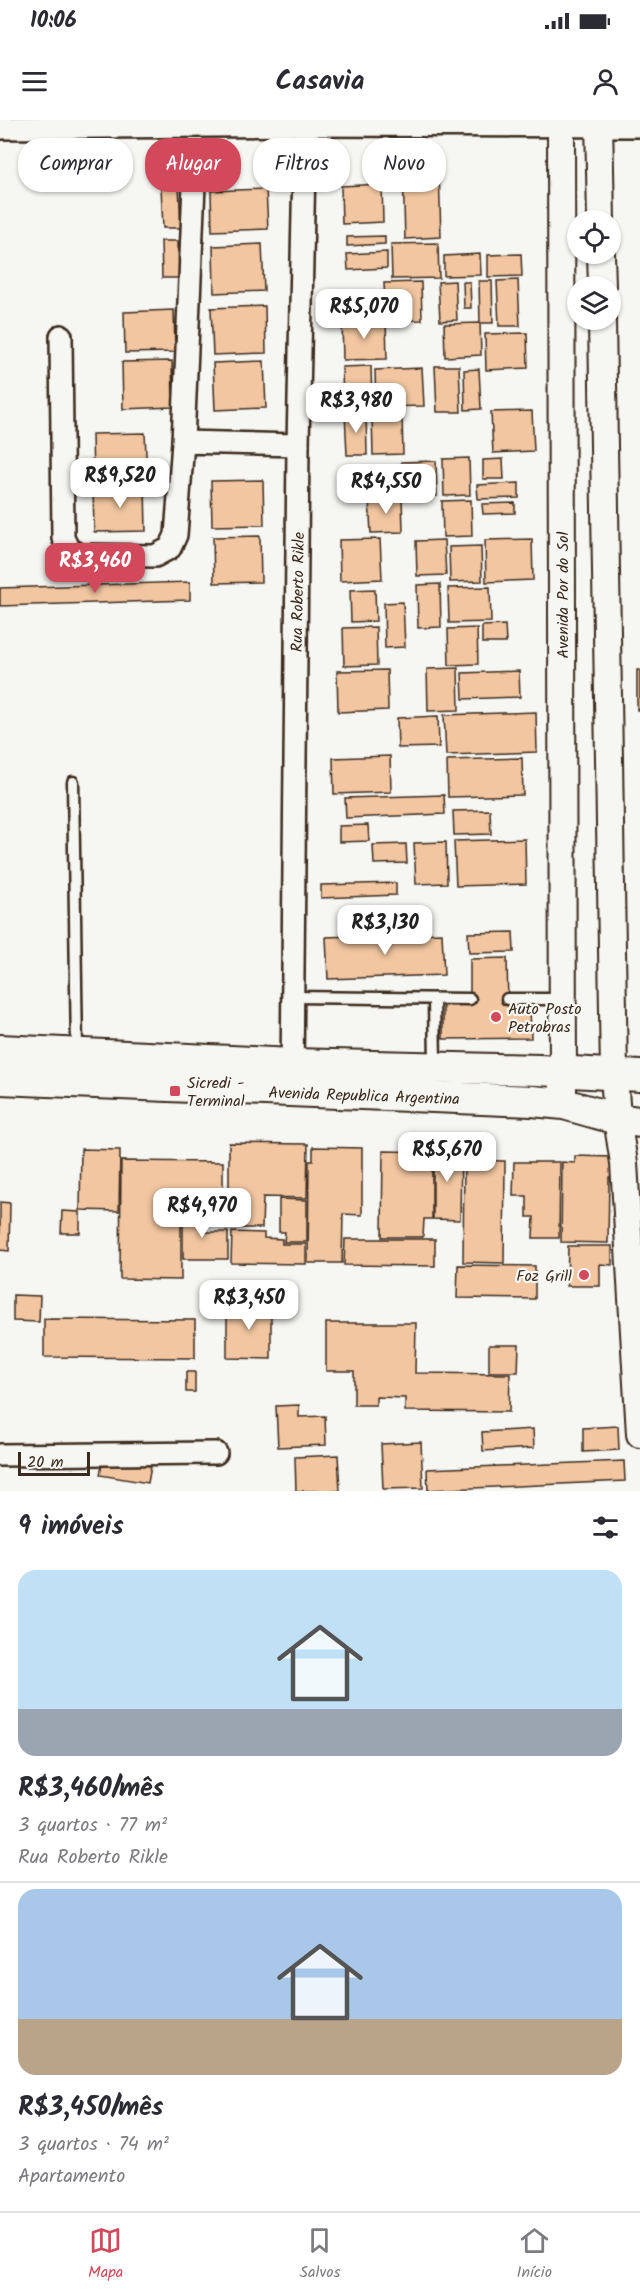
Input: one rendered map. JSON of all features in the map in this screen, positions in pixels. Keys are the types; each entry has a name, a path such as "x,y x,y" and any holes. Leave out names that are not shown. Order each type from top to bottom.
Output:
{"main road":[{"name":"Avenida Republica Argentina","path":"0,1050 77,1054 292,1078 564,1104 629,1120"},
{"name":"Avenida Republica Argentina","path":"0,1079 292,1078 435,1067 627,1075"}],"street":[{"path":"0,128 27,124 305,122 599,123 640,126"},
{"name":"Rua Roberto Rikle","path":"292,1078 298,445 305,122"},
{"name":"Avenida Por do Sol","path":"561,123 564,1104"},
{"path":"599,123 601,210"},
{"path":"61,336 63,538 69,550 81,555 155,556 170,549 176,535 183,442 195,192"},
{"path":"602,330 640,1434"},
{"path":"183,442 298,445"},
{"path":"0,1455 216,1453"}],"lane":[{"path":"73,782 77,1054"},
{"path":"292,997 470,999"},
{"path":"434,999 435,1067"},
{"path":"507,999 563,999"}],"building":[{"path":"362,185 362,192 382,192 383,222 342,224 341,192 350,192 350,186"},
{"path":"241,190 266,192 268,229 212,231 211,192 241,192"},
{"path":"161,192 179,192 181,228 163,228"},
{"path":"404,192 440,192 441,237 405,239"},
{"path":"385,236 385,244 347,246 347,237"},
{"path":"161,241 178,241 179,278 162,278"},
{"path":"438,243 439,278 392,279 391,244"},
{"path":"262,244 264,291 214,293 213,246"},
{"path":"387,252 387,268 348,270 347,254"},
{"path":"480,254 481,275 444,276 444,256"},
{"path":"521,254 522,276 488,277 488,255"},
{"path":"518,280 520,326 499,326 497,281"},
{"path":"455,281 457,320 440,321 438,282"},
{"path":"479,281 492,281 493,323 480,323"},
{"path":"421,282 422,320 386,321 384,283"},
{"path":"463,282 470,282 471,308 464,308"},
{"path":"265,306 266,353 213,355 211,308"},
{"path":"174,310 175,352 125,353 124,312"},
{"path":"386,321 387,359 343,360 342,322"},
{"path":"480,323 481,355 445,357 444,324"},
{"path":"527,333 528,368 486,370 485,334"},
{"path":"172,361 173,407 123,409 122,362"},
{"path":"264,361 266,408 215,410 213,363"},
{"path":"371,366 372,406 343,407 342,367"},
{"path":"435,366 459,366 461,412 437,412"},
{"path":"422,368 424,406 376,407 375,370"},
{"path":"479,369 481,409 465,410 464,370"},
{"path":"532,411 534,451 493,453 491,412"},
{"path":"366,412 367,455 347,455 345,413"},
{"path":"402,414 403,454 373,455 372,415"},
{"path":"145,433 147,476 93,478 92,434"},
{"path":"469,458 470,495 444,496 443,459"},
{"path":"503,459 504,479 483,479 483,460"},
{"path":"436,461 437,496 402,497 401,462"},
{"path":"263,480 264,525 212,526 211,481"},
{"path":"519,483 519,498 478,499 477,485"},
{"path":"145,485 146,531 94,532 93,487"},
{"path":"402,497 403,532 371,533 369,498"},
{"path":"471,500 472,536 443,537 442,501"},
{"path":"515,503 515,513 483,514 482,504"},
{"path":"260,536 261,582 214,583 213,537"},
{"path":"380,539 382,579 340,581 339,540"},
{"path":"532,539 533,580 486,582 485,540"},
{"path":"444,540 446,575 417,576 416,541"},
{"path":"481,546 482,581 450,582 449,547"},
{"path":"190,582 190,600 0,606 0,588"},
{"path":"440,584 441,627 418,628 417,585"},
{"path":"490,587 491,622 449,623 448,588"},
{"path":"375,589 376,621 351,622 350,590"},
{"path":"403,602 405,647 385,648 384,603"},
{"path":"505,625 506,643 482,643 482,626"},
{"path":"376,627 377,665 344,666 343,628"},
{"path":"477,628 478,664 449,665 448,629"},
{"path":"458,668 459,710 428,711 427,669"},
{"path":"387,670 388,710 338,712 337,671"},
{"path":"637,670 640,670 640,710 637,710"},
{"path":"519,671 520,697 463,699 462,673"},
{"path":"536,712 537,752 446,755 444,715"},
{"path":"438,716 439,747 398,748 397,718"},
{"path":"390,756 391,792 334,794 333,758"},
{"path":"522,758 523,795 448,797 447,760"},
{"path":"444,795 445,814 346,818 345,798"},
{"path":"490,810 491,834 454,835 453,811"},
{"path":"368,825 369,841 339,842 339,826"},
{"path":"525,839 526,884 456,886 454,841"},
{"path":"446,842 447,883 416,884 414,843"},
{"path":"406,844 407,863 374,864 373,845"},
{"path":"396,883 396,895 321,898 321,885"},
{"path":"513,932 514,952 469,953 468,933"},
{"path":"442,933 444,975 328,979 326,937"},
{"path":"507,958 508,1005 530,1005 531,1038 443,1039 443,1003 470,1003 470,959"},
{"path":"229,1143 308,1144 307,1198 263,1197 262,1228 229,1228"},
{"path":"313,1147 362,1148 362,1215 343,1214 342,1263 308,1263 309,1161 313,1161"},
{"path":"433,1147 461,1147 460,1220 433,1219"},
{"path":"81,1149 120,1150 119,1211 80,1210"},
{"path":"383,1151 432,1152 432,1219 424,1219 423,1237 382,1237"},
{"path":"575,1156 612,1157 612,1177 609,1177 608,1243 561,1242 562,1162 575,1163"},
{"path":"464,1160 505,1161 504,1263 463,1262"},
{"path":"121,1161 223,1162 223,1207 181,1207 181,1280 120,1279"},
{"path":"514,1162 560,1162 559,1238 533,1238 534,1217 527,1217 527,1196 513,1196"},
{"path":"279,1199 307,1200 307,1242 284,1242 285,1232 279,1232"},
{"path":"0,1202 10,1203 9,1251 0,1250"},
{"path":"183,1210 204,1210 204,1232 228,1232 228,1259 183,1259"},
{"path":"62,1211 80,1212 80,1233 61,1233"},
{"path":"232,1232 264,1233 264,1238 282,1239 282,1244 306,1244 306,1264 231,1263"},
{"path":"345,1239 435,1239 435,1266 344,1265"},
{"name":"Foz Grill","path":"568,1246 612,1246 612,1265 600,1264 600,1286 567,1286"},
{"path":"458,1265 535,1266 535,1299 457,1298"},
{"path":"13,1295 40,1296 39,1322 13,1321"},
{"path":"227,1304 271,1304 271,1359 227,1358"},
{"path":"44,1319 195,1320 195,1358 44,1357"},
{"path":"326,1323 416,1323 415,1373 510,1374 509,1412 405,1411 405,1398 376,1397 376,1405 354,1405 354,1371 326,1371"},
{"path":"489,1345 519,1345 518,1372 489,1372"},
{"path":"186,1372 195,1372 195,1392 186,1392"},
{"path":"299,1405 299,1417 325,1416 326,1445 278,1447 276,1406"},
{"path":"618,1426 619,1450 583,1452 583,1428"},
{"path":"533,1429 534,1448 483,1451 482,1432"},
{"path":"421,1442 423,1488 383,1489 381,1444"},
{"path":"338,1455 340,1491 296,1491 295,1457"},
{"path":"103,1458 151,1466 148,1483 100,1475"},
{"path":"624,1461 625,1481 428,1490 427,1469"}],"place":[{"name":"Auto Posto Petrobras","path":"496,1017"},
{"name":"Sicredi - Terminal","path":"175,1091"},
{"name":"Foz Grill","path":"584,1275"}]}
